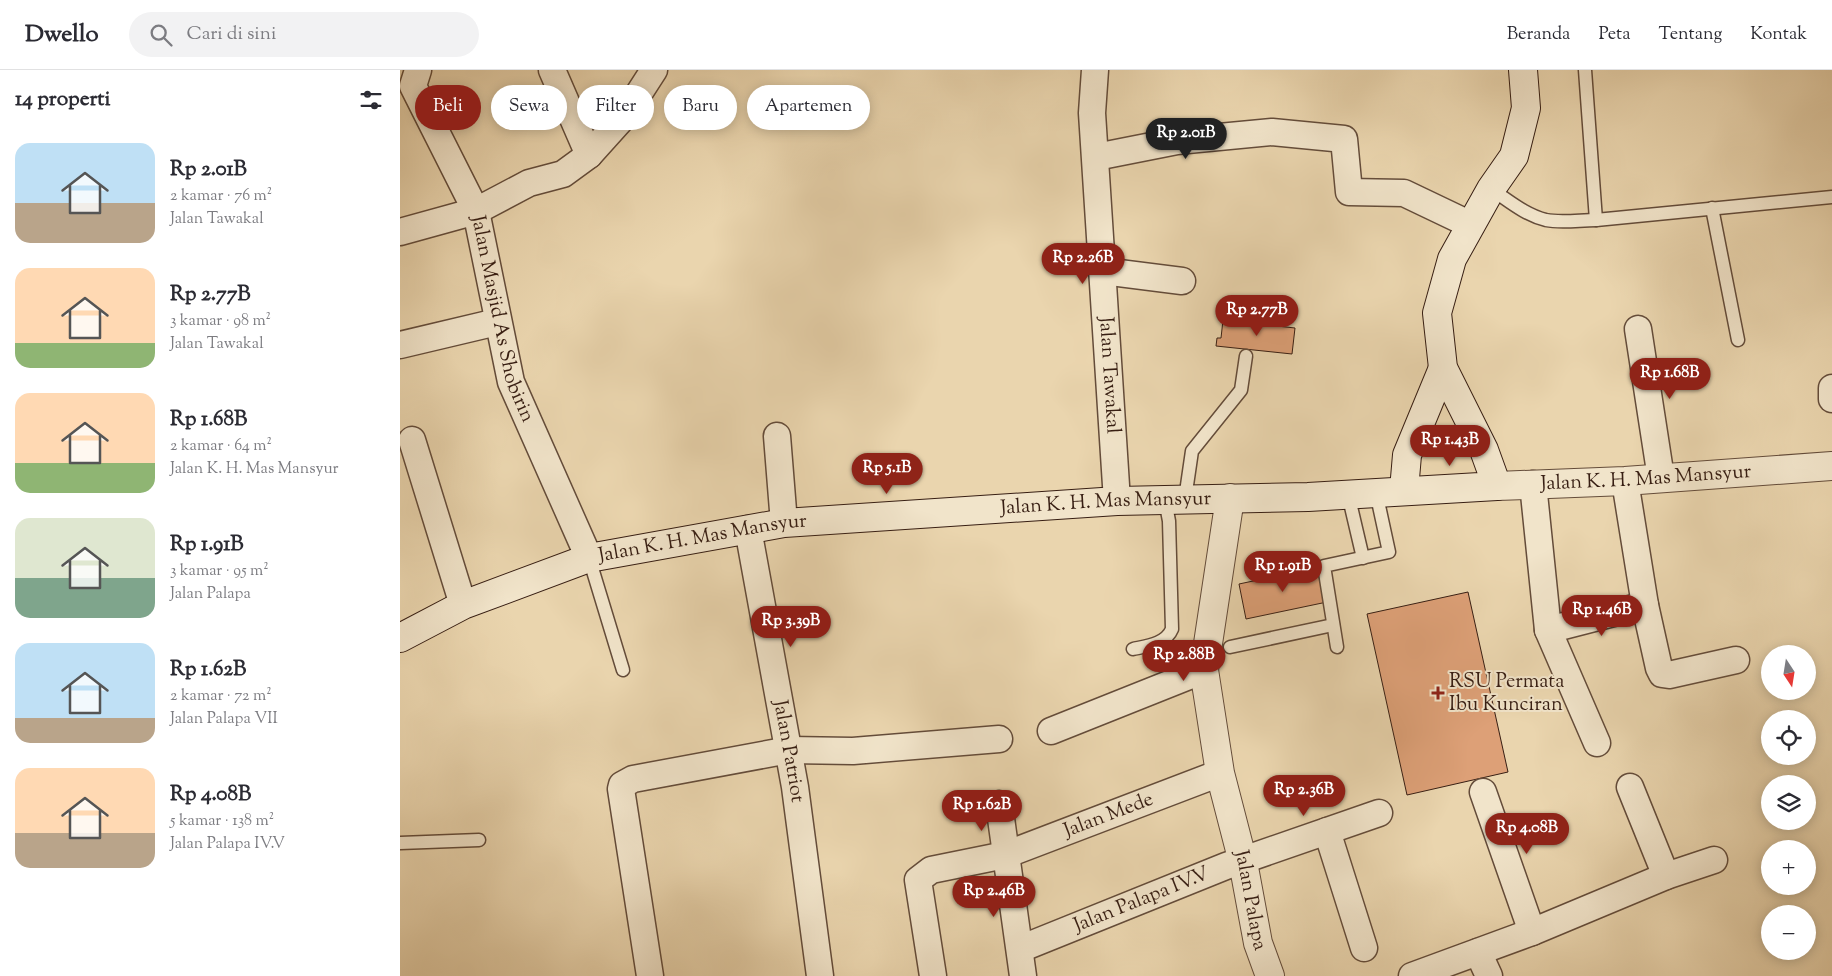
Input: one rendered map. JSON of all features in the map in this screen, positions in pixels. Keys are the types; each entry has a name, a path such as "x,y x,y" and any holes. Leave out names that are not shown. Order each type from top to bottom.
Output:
{"main road":[{"path":"1497,486 1484,450 1443,368 1436,313 1452,259 1491,190 1514,156 1526,108 1523,70"},
{"path":"1404,490 1407,455 1443,368"},
{"name":"Jalan K. H. Mas Mansyur","path":"400,638 463,605 589,558 784,523 1117,501 1348,494 1625,481 1832,466"},
{"name":"Jalan Palapa","path":"1230,498 1204,670 1220,773 1243,862 1258,943 1270,976"}],"street":[{"path":"400,232 476,211 413,86 418,70"},
{"path":"552,70 589,155"},
{"name":"Jalan Masjid As Shobirin","path":"589,558 511,382 497,322 476,211 529,183 563,174 589,155 625,115 654,70"},
{"name":"Jalan Tawakal","path":"1095,70 1092,113 1117,501"},
{"path":"1096,157 1176,141 1272,132 1344,139 1349,192 1404,193 1471,225"},
{"path":"1103,271 1182,280"},
{"path":"400,345 497,322"},
{"path":"1638,329 1661,478"},
{"path":"1832,388 1832,399"},
{"path":"777,436 784,523"},
{"path":"412,440 463,605"},
{"path":"1625,481 1645,605 1662,674 1669,675 1736,660"},
{"path":"1533,484 1548,630 1597,743"},
{"name":"Jalan Patriot","path":"748,529 789,750 820,976"},
{"path":"1548,630 1645,605"},
{"path":"1051,731 1204,670"},
{"path":"650,976 621,789 622,785 632,779 789,750 852,751 999,739"},
{"name":"Jalan Mede","path":"933,976 918,880 931,870 1005,855 1220,773"},
{"path":"1630,787 1666,876"},
{"path":"1483,792 1532,932"},
{"path":"999,804 1023,976"},
{"name":"Jalan Palapa IV.V","path":"1020,949 1226,866 1243,862 1326,831 1379,814"},
{"path":"1326,831 1364,948"},
{"path":"1412,976 1532,932 1666,876 1714,860"},
{"path":"1478,952 1489,976"}],"lane":[{"path":"1585,70 1596,220"},
{"path":"1491,190 1526,212 1546,220 1596,220 1832,197"},
{"path":"1712,208 1738,340"},
{"path":"1133,650 1158,643 1170,635 1172,629 1169,521 1192,451 1241,390 1246,356"},
{"path":"1337,647 1324,566 1389,552 1376,492"},
{"path":"1348,494 1363,558"},
{"path":"589,558 623,670"},
{"path":"1230,647 1333,625"},
{"path":"400,843 479,840"}],"building":[{"path":"1223,320 1295,328 1292,354 1216,346 1217,338 1221,338"},
{"path":"1319,567 1327,602 1246,619 1239,584"},
{"name":"RSU Permata Ibu Kunciran","path":"1468,592 1508,772 1407,795 1367,614"}],"place":[{"name":"RSU Permata Ibu Kunciran","path":"1438,693"}]}
